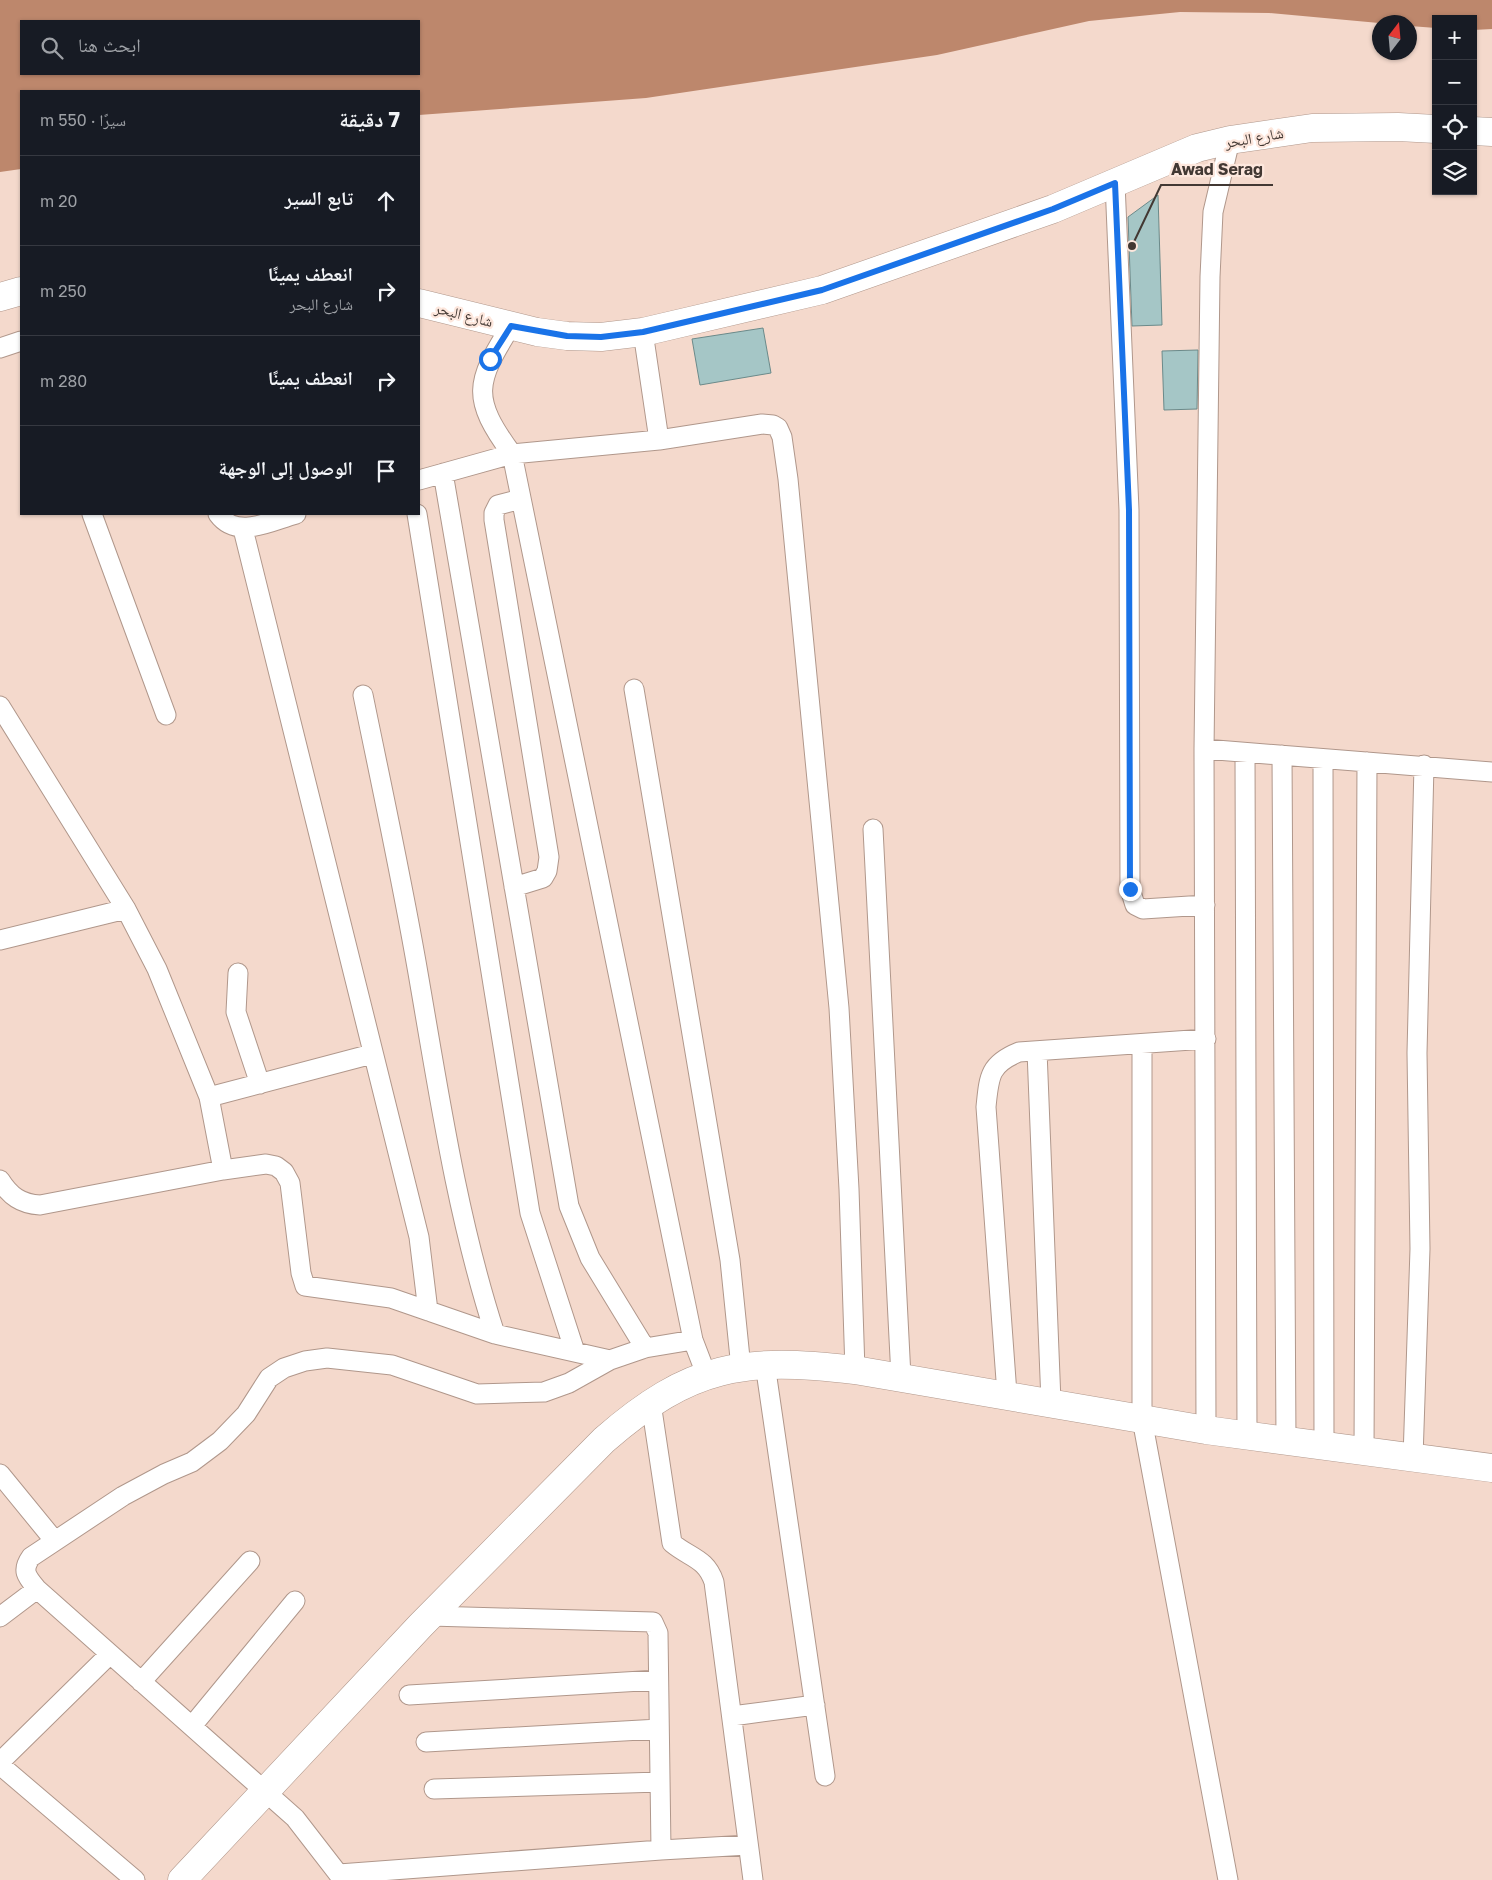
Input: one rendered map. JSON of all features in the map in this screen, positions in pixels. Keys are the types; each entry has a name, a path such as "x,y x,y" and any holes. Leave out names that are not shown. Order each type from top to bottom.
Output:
{"street":[{"name":"شارع البحر","path":"420,303 511,326 567,336 601,337 643,332 822,290 1044,213 1197,148 1230,140 1312,128 1398,127 1432,129"},
{"path":"1477,131 1492,132"},
{"path":"1206,1430 1204,749 1212,225 1230,140"},
{"path":"1115,183 1129,510 1130,889 1135,905 1142,909 1205,905"},
{"path":"0,297 20,291"},
{"path":"0,310 20,298"},
{"path":"511,326 490,359 482,392 484,410 496,433 512,454 694,1340 706,1374"},
{"path":"643,332 659,440"},
{"path":"0,348 20,341"},
{"path":"420,480 512,454 659,440 762,424 773,425 778,428 782,437 805,646 839,1008 855,1370"},
{"path":"443,473 569,1206 590,1258 645,1348"},
{"path":"514,887 543,878 548,871 550,857 494,520 494,513 498,505 521,499"},
{"path":"92,515 166,715"},
{"path":"219,515 231,527 243,529 292,515"},
{"path":"417,515 530,1213 575,1352"},
{"path":"243,529 419,1237 428,1311"},
{"path":"634,689 730,1260 753,1366 815,1705 825,1776"},
{"path":"363,695 402,882 462,1211 479,1284 494,1334"},
{"path":"0,706 126,909 157,969 209,1097 223,1170"},
{"path":"1204,749 1424,765 1492,772"},
{"path":"1245,753 1247,1436"},
{"path":"1282,756 1286,1441"},
{"path":"1323,759 1324,1446"},
{"path":"1364,1452 1367,762"},
{"path":"1413,1458 1420,1249 1417,1053 1424,765"},
{"path":"873,829 901,1377"},
{"path":"0,940 126,909"},
{"path":"238,973 236,1012 260,1084"},
{"path":"1007,1394 986,1107 988,1086 994,1069 1003,1058 1019,1052 1206,1039"},
{"path":"1142,1044 1142,1419 1228,1880"},
{"path":"1037,1051 1051,1402"},
{"path":"209,1097 372,1054"},
{"path":"0,1180 14,1197 29,1204 40,1206 223,1170 266,1164 276,1166 284,1172 290,1183 301,1273 306,1286 390,1298 494,1334 610,1360"},
{"path":"694,1340 645,1348 610,1360 569,1383 544,1392 477,1394 392,1365 327,1358 305,1361 284,1368 269,1378 246,1414 220,1441 192,1462 122,1496 54,1540 31,1557 25,1565 25,1575 37,1589 295,1818 341,1877 661,1850 748,1845"},
{"path":"182,1880 430,1616 604,1440 651,1402 669,1391 706,1374 753,1366 801,1364 855,1370 1007,1394 1206,1430 1492,1468"},
{"path":"651,1402 672,1543 703,1563 710,1570 714,1582 753,1880"},
{"path":"0,1474 54,1540"},
{"path":"141,1682 250,1561"},
{"path":"0,1617 37,1589"},
{"path":"192,1726 296,1600"},
{"path":"430,1616 648,1621 656,1626 658,1633 661,1850"},
{"path":"110,1654 0,1763 135,1880"},
{"path":"409,1695 658,1680"},
{"path":"732,1716 815,1705"},
{"path":"426,1742 659,1729"},
{"path":"434,1789 660,1782"}],"shaded area":[{"path":"0,0 1492,0 1492,29 1477,30 1477,15 1432,15 1432,28 1417,27 1417,15 1372,15 1372,22 1269,13 1180,12 1089,21 937,55 646,98 420,115 420,90 20,90 20,169 0,172"}],"building":[{"path":"1158,195 1162,325 1132,326 1128,217"},
{"path":"763,328 771,373 700,385 692,339"},
{"path":"1198,350 1197,409 1164,410 1162,351"}],"place":[{"name":"Awad Serag","path":"1132,246"}],"route":[{"path":"490,359 511,326 567,336 601,337 643,332 822,290 1053,209 1115,183 1129,510 1130,889"}]}
